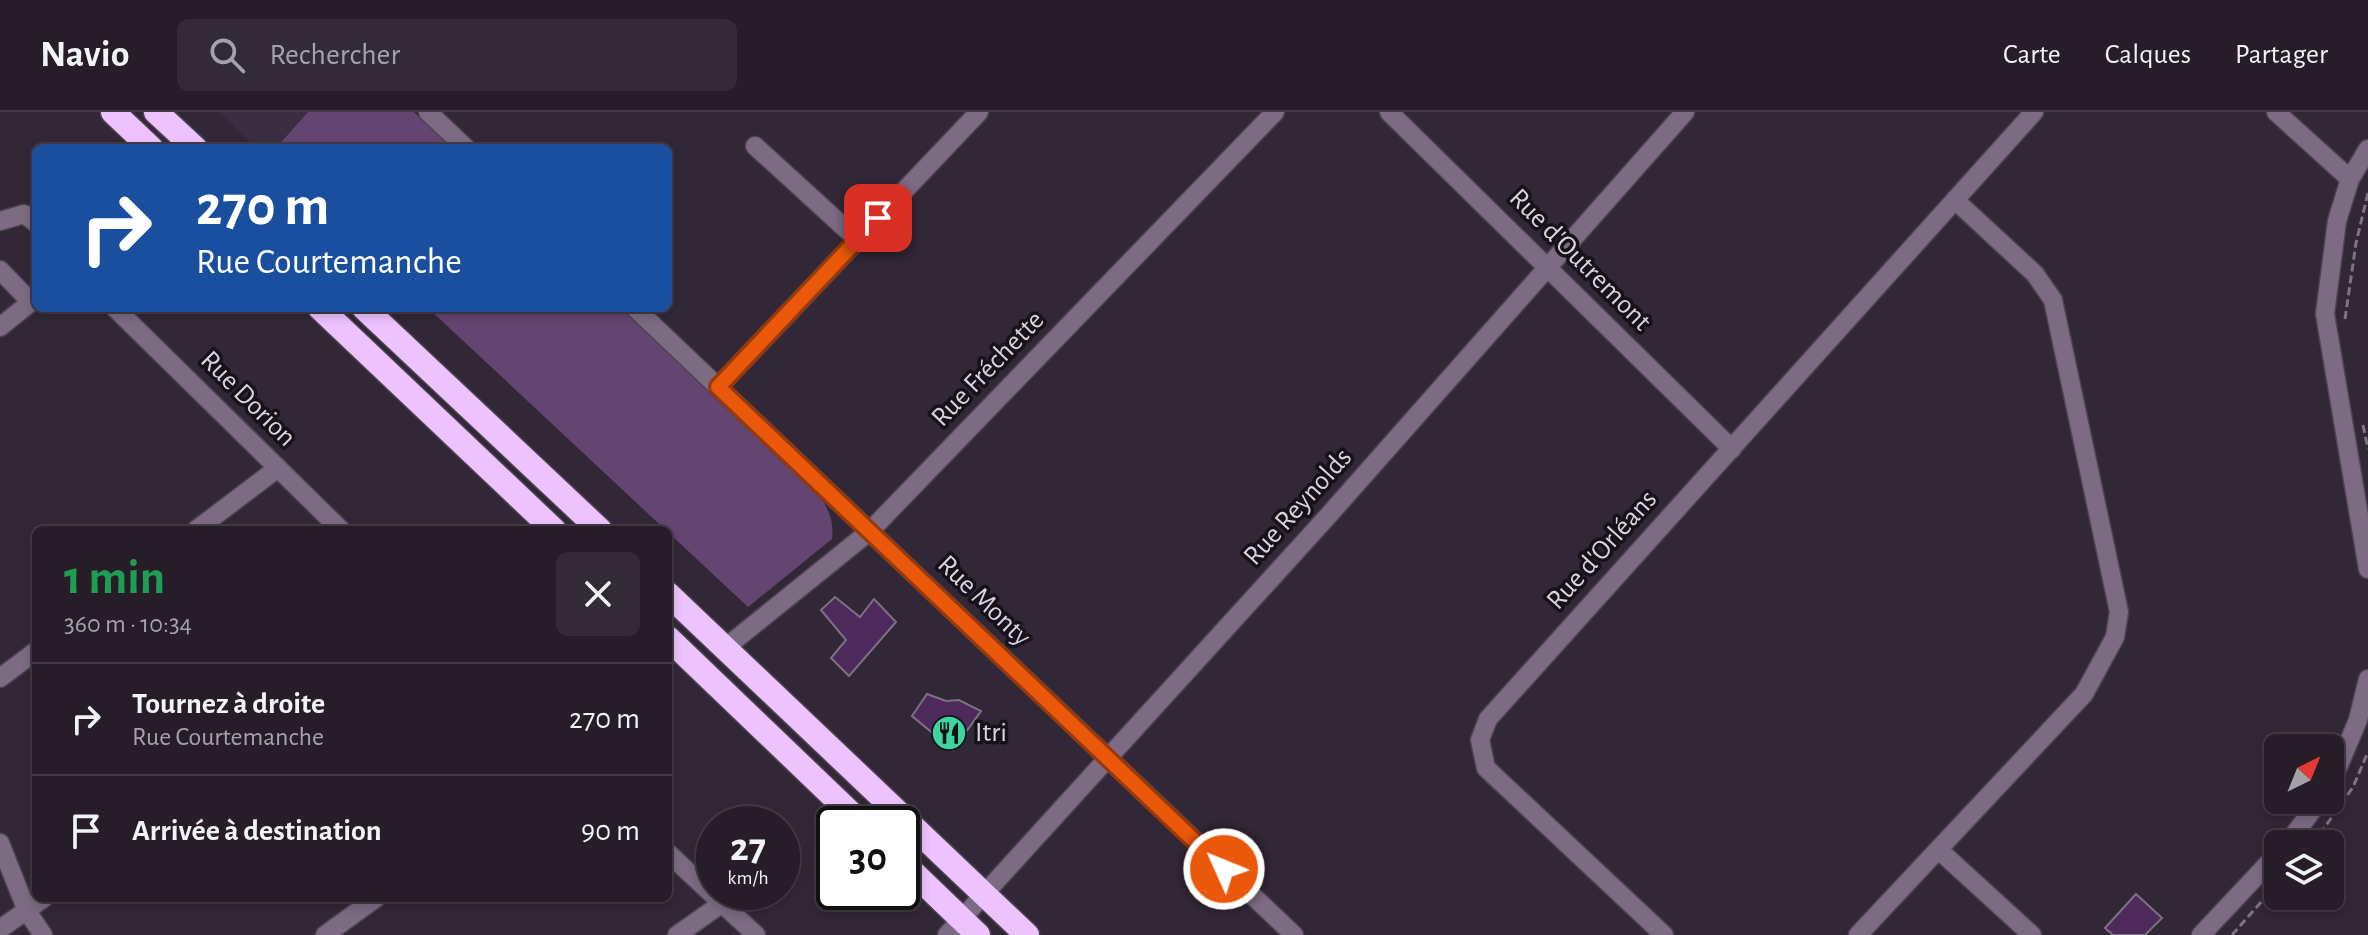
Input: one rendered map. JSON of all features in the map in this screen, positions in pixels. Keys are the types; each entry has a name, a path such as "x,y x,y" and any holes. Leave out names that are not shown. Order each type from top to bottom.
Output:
{"highway":[{"path":"113,112 147,144"},
{"path":"156,112 191,144"},
{"path":"324,312 550,526"},
{"path":"368,312 596,526"},
{"path":"672,598 1027,935"},
{"path":"672,642 843,806"},
{"path":"920,882 962,930"}],"street":[{"path":"428,112 462,144"},
{"path":"718,387 979,112"},
{"name":"Rue Fréchette","path":"725,648 870,531 1275,112"},
{"name":"Rue d'Outremont","path":"1389,112 1732,449"},
{"name":"Rue Reynolds","path":"962,930 985,895 1685,112"},
{"name":"Rue d'Orléans","path":"1664,935 1486,768 1480,740 1488,719 2034,112"},
{"path":"2276,112 2350,179"},
{"path":"755,146 858,240"},
{"path":"2368,149 2350,179 2337,221 2325,314 2368,569"},
{"path":"1858,935 2084,694 2115,637 2119,612 2053,300 2035,274 1955,200"},
{"path":"0,221 24,214 32,220"},
{"path":"0,270 32,299"},
{"path":"0,327 32,301"},
{"name":"Rue Dorion","path":"119,312 337,526"},
{"name":"Rue Monty","path":"639,312 1294,935"},
{"path":"201,526 278,468"},
{"path":"0,678 32,654"},
{"path":"2344,753 2358,720 2368,679"},
{"path":"0,843 27,911 43,935"},
{"path":"1940,851 2032,935"},
{"path":"672,857 696,880"},
{"path":"2201,935 2264,868"},
{"path":"0,929 39,902"},
{"path":"325,935 370,902"},
{"path":"677,935 712,910"},
{"path":"728,910 756,935"}],"path":[{"path":"2345,321 2356,243 2368,193"},
{"path":"2362,421 2368,449"},
{"path":"2232,935 2264,899"}],"shaded area":[{"path":"219,112 308,112 280,144 253,144"},
{"path":"308,112 414,112 448,144 280,144"},
{"path":"432,312 625,312 814,487 831,518 833,531 832,539 748,607 672,536 672,526 661,526"}],"building":[{"path":"835,597 860,617 874,599 896,622 849,676 831,658 846,640 821,610"},
{"name":"Itri","path":"927,694 946,701 959,700 981,711 953,750 912,716"},
{"path":"2136,894 2162,918 2145,935 2113,935 2105,928"}],"place":[{"name":"Itri","path":"949,733"}],"route":[{"path":"878,218 718,387 1224,869"}]}
